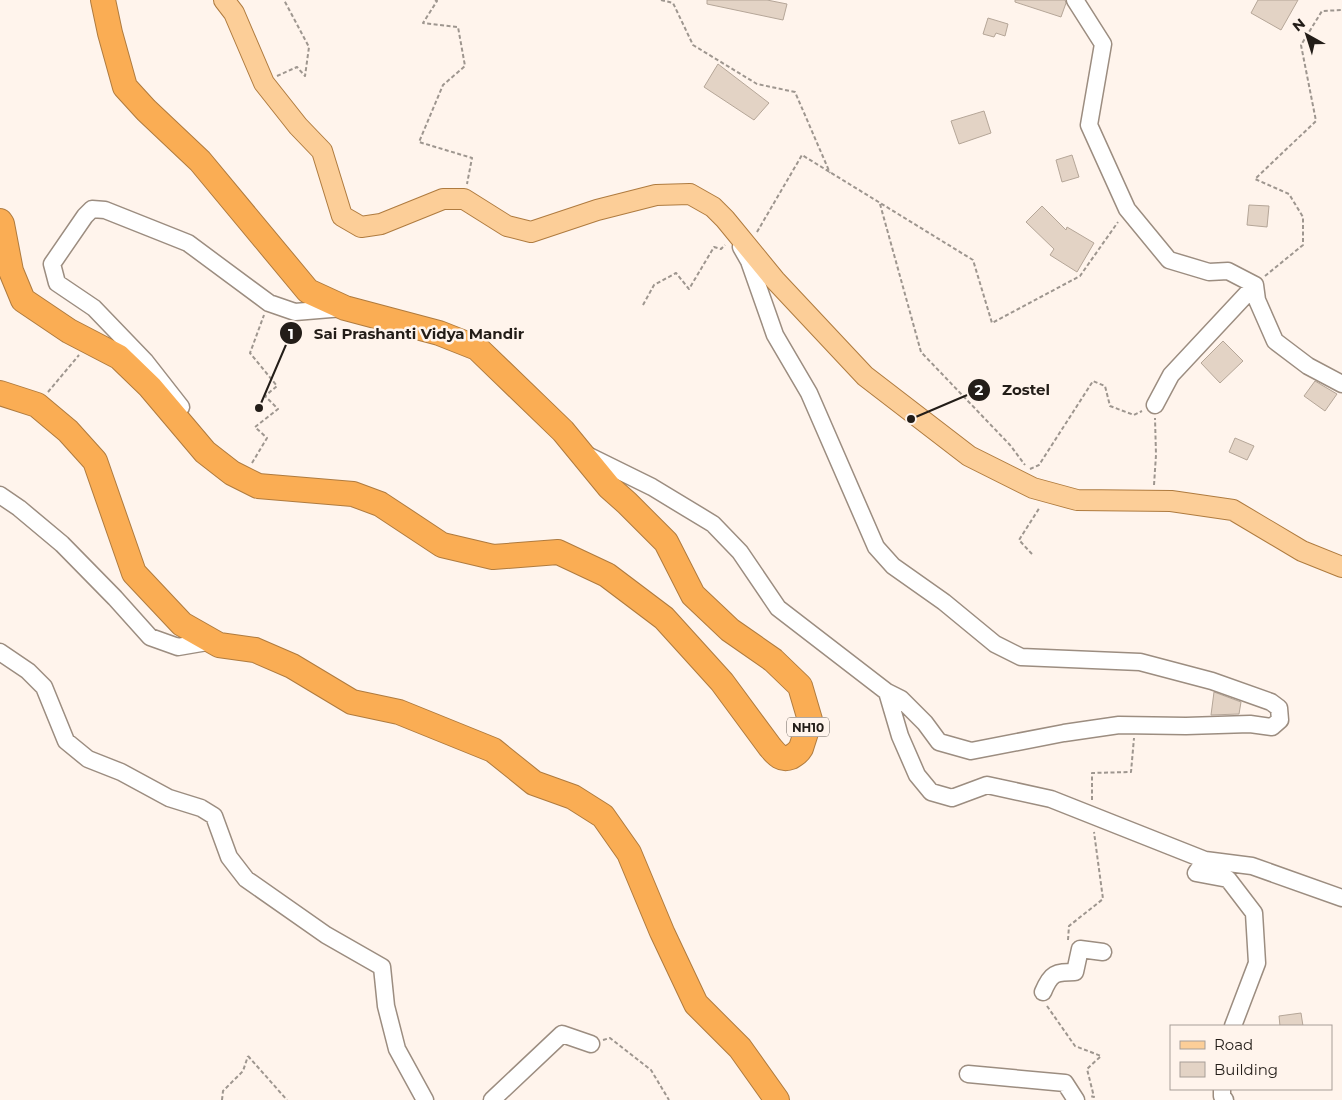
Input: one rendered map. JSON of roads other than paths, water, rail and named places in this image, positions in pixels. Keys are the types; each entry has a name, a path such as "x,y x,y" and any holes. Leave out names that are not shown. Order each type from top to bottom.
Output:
{"highway":[{"name":"NH10","path":"0,221 10,270 23,300 69,331 119,357 150,387 205,452 232,473 258,486 353,494 380,504 442,545 493,557 558,552 607,575 664,618 722,682 777,755 781,758 788,758 801,748 810,720 800,686 773,660 730,630 693,595 666,542 609,486 563,431 477,348 439,333 345,308 308,291 200,161 146,110 125,87 103,0"},
{"path":"0,393 37,405 68,431 95,461 134,574 182,624 219,645 255,650 292,666 352,702 399,712 492,750 534,783 573,797 603,816 629,853 662,932 696,1004 740,1048 777,1100"}],"main road":[{"path":"224,0 234,13 264,83 298,126 322,151 342,216 361,227 381,224 443,199 464,199 507,226 531,232 597,210 656,196 690,194 713,207 725,219 775,280 865,376 969,456 1033,488 1077,500 1171,501 1233,510 1302,551 1342,566"}],"street":[{"path":"1074,0 1103,44 1089,125 1127,209 1169,260 1209,272 1228,271 1255,284"},
{"path":"194,439 186,412 145,361 94,308 58,282 52,264 85,216 92,209 104,210 188,243 269,303 296,312 345,308"},
{"path":"580,452 652,486 713,524 740,552 778,608 887,692 901,699 925,723 939,742 971,751 1064,733 1119,725 1186,726 1250,724 1272,727 1280,720 1279,708 1271,702 1212,681 1140,662 1021,657 995,644 944,602 893,566 876,547 809,393 775,335 749,262 725,219"},
{"path":"1255,284 1256,300 1276,341 1308,366 1342,384"},
{"path":"1155,405 1171,375 1255,284"},
{"path":"0,496 19,508 62,544 150,637 178,647 213,642"},
{"path":"0,652 28,671 44,687 66,741 88,759 121,772 169,798 201,808 214,816 228,858 246,879 326,935 382,967 386,1006 397,1049 425,1100"},
{"path":"887,692 900,736 917,775 931,792 952,798 987,785 1051,799 1205,860 1252,866 1342,898"},
{"path":"1205,860 1196,873 1228,879 1254,913 1258,963 1233,1025"},
{"path":"1043,992 1049,978 1059,972 1075,972 1080,949 1103,952"},
{"path":"492,1100 562,1034 591,1044"},
{"path":"968,1074 1065,1083 1072,1095"}],"place":[{"name":"Sai Prashanti Vidya Mandir","path":"259,408"},
{"name":"Zostel","path":"911,419"}]}
